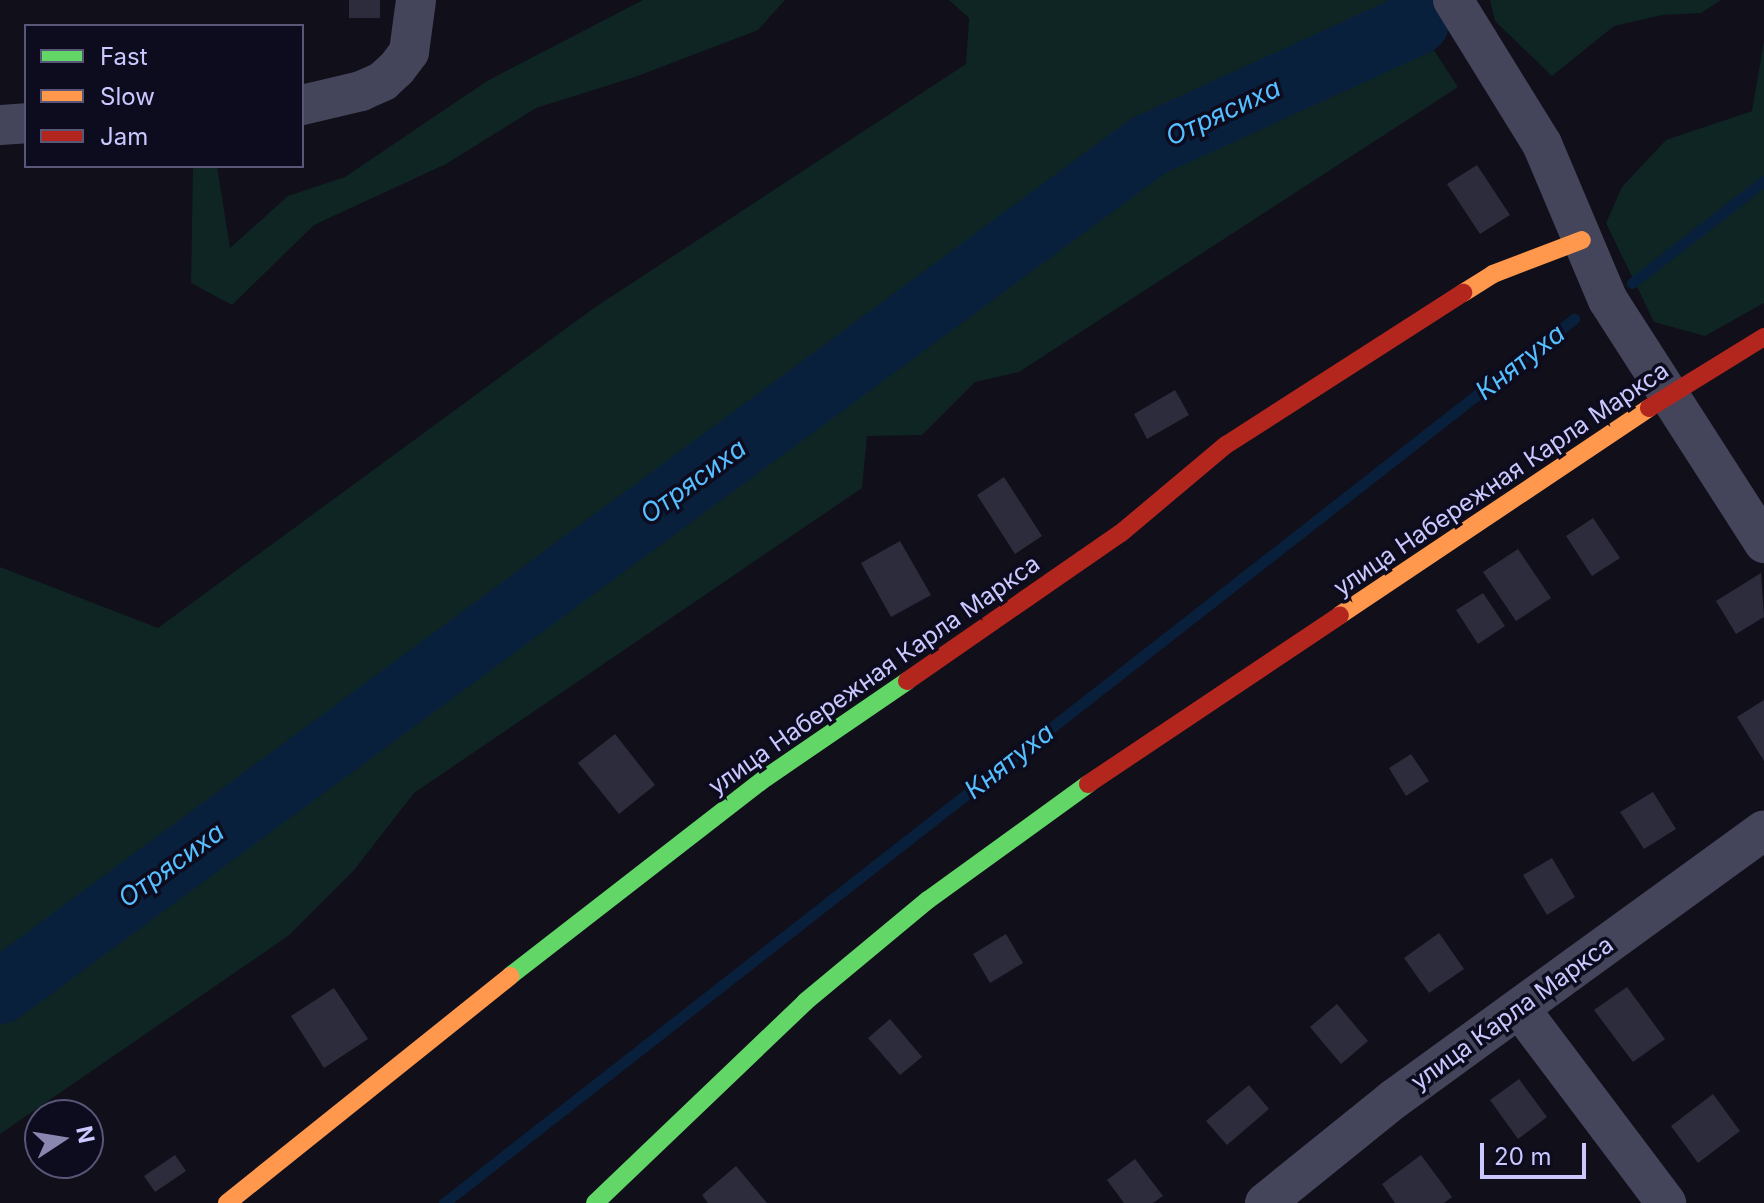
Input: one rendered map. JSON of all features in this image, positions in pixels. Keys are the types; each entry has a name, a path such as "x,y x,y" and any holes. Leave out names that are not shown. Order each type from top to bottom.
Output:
{"street":[{"path":"304,105 361,91 383,81 409,52 416,0"},
{"path":"1453,0 1542,144 1608,300 1764,543"},
{"path":"0,125 24,123"},
{"name":"улица Набережная Карла Маркса","path":"227,1203 623,886 767,777 1121,533 1226,445 1493,274 1582,240"},
{"name":"улица Набережная Карла Маркса","path":"595,1203 805,1002 928,900 1045,813 1667,396 1764,337"},
{"name":"улица Карла Маркса","path":"1265,1203 1394,1099 1764,830"},
{"path":"1520,1009 1666,1203"}],"green space":[{"path":"643,0 785,0 758,30 635,77 536,108 446,164 314,225 232,305 191,283 193,168 217,168 230,248 288,196 345,177 487,81"},
{"path":"949,0 1401,0 1458,87 1019,372 975,382 922,435 867,436 862,488 414,793 354,870 288,936 51,1099 24,1099 24,1118 0,1134 0,567 158,628 594,308 966,64 969,18"},
{"path":"1490,0 1721,0 1701,13 1662,15 1614,26 1552,76 1495,21"},
{"path":"1764,41 1764,303 1705,336 1654,322 1606,223 1622,187 1666,140 1752,111"}],"building":[{"path":"349,0 380,0 380,18 349,18"},
{"path":"1477,165 1510,215 1480,234 1447,184"},
{"path":"1175,390 1189,415 1147,439 1134,414"},
{"path":"1004,477 1042,536 1015,554 977,495"},
{"path":"1593,518 1620,558 1592,576 1566,536"},
{"path":"900,541 931,595 891,617 861,563"},
{"path":"1518,549 1551,598 1516,621 1483,572"},
{"path":"1761,573 1764,617 1736,634 1716,601"},
{"path":"1483,593 1505,626 1478,644 1456,610"},
{"path":"1764,700 1764,761 1737,717"},
{"path":"615,734 655,785 619,814 578,763"},
{"path":"1411,754 1429,781 1406,796 1389,768"},
{"path":"1653,792 1676,829 1644,849 1620,812"},
{"path":"1552,858 1575,897 1547,915 1523,875"},
{"path":"1439,933 1464,969 1429,993 1404,958"},
{"path":"1006,934 1023,963 990,983 973,954"},
{"path":"1627,987 1665,1039 1633,1062 1594,1010"},
{"path":"334,988 368,1039 324,1068 291,1016"},
{"path":"1337,1004 1368,1041 1341,1064 1310,1027"},
{"path":"890,1019 922,1057 900,1075 868,1038"},
{"path":"1519,1079 1547,1117 1518,1139 1490,1100"},
{"path":"1249,1085 1269,1109 1227,1145 1206,1121"},
{"path":"1713,1094 1740,1131 1698,1163 1671,1126"},
{"path":"175,1155 186,1171 155,1192 144,1176"},
{"path":"1421,1155 1452,1197 1444,1203 1395,1203 1382,1184"},
{"path":"1135,1159 1163,1196 1153,1203 1124,1203 1107,1180"},
{"path":"736,1166 767,1203 708,1203 702,1195"}],"waterway":[{"name":"Отрясиха","path":"0,992 1148,146 1417,23"},
{"name":"Княтуха","path":"1632,283 1764,181"},
{"name":"Княтуха","path":"444,1203 1574,319"}],"traffic: fast":[{"path":"510,976 767,777 907,681"},
{"path":"595,1203 805,1002 928,900 1088,784"}],"traffic: slow":[{"path":"1463,293 1493,274 1582,240"},
{"path":"1340,615 1649,408"},
{"path":"227,1203 510,976"}],"traffic: jam":[{"path":"907,681 1121,533 1226,445 1463,293"},
{"path":"1649,408 1764,337"},
{"path":"1088,784 1340,615"}]}
